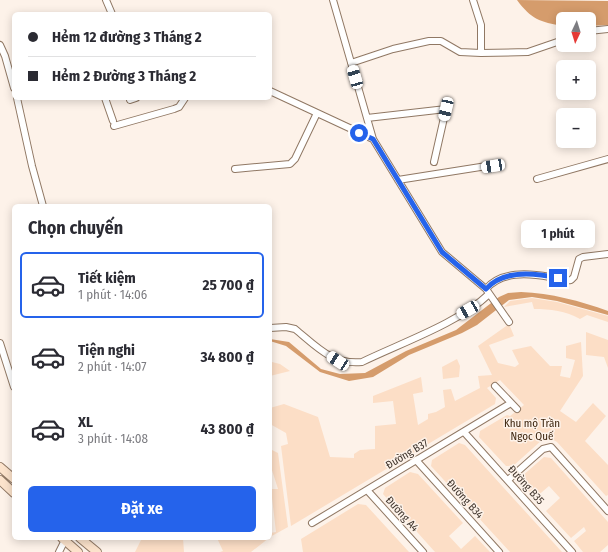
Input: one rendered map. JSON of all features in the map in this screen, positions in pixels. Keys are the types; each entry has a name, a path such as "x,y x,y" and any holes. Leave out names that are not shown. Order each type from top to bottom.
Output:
{"main road":[{"path":"0,467 12,477"},
{"path":"0,480 12,491"},
{"path":"65,540 80,552 83,540 97,552"}],"street":[{"path":"106,0 111,12"},
{"path":"333,0 373,139 442,252 488,292 509,322"},
{"path":"473,0 481,25 481,53"},
{"path":"596,30 608,29"},
{"path":"351,63 393,49 434,40 441,42 456,51 481,53 528,52 556,42"},
{"path":"0,45 5,56 12,81"},
{"path":"272,92 373,139"},
{"path":"17,100 32,166 42,204"},
{"path":"106,100 113,123 174,109 179,107 184,100"},
{"path":"367,118 446,109 434,162"},
{"path":"235,169 290,164 295,159 317,113"},
{"path":"537,179 608,159"},
{"path":"398,180 493,166"},
{"path":"272,328 286,327 295,329 338,361 350,363 362,362 447,322 479,304 488,292 492,281 502,277 535,274 571,280 574,277 580,259 583,257 608,254"},
{"path":"0,343 12,381"},
{"path":"495,386 517,409"},
{"name":"Đường B37","path":"312,523 511,403"},
{"name":"Đường B35","path":"464,432 572,552"},
{"path":"508,480 543,449 550,447 608,511"},
{"name":"Đường B34","path":"416,460 499,552"},
{"name":"Đường A4","path":"367,490 423,552"},
{"path":"59,552 64,540"}],"green space":[{"path":"532,298 557,302 608,316 608,322 587,315 580,319 558,311 534,309 532,302 504,307 510,301"},
{"name":"Khu mộ Trần Ngọc Quế","path":"509,324 514,336 489,345 498,363 515,367 519,364 512,350 531,346 550,366 562,366 560,376 570,378 575,360 566,358 566,346 581,342 583,376 560,411 576,422 593,403 606,416 585,441 608,465 608,495 606,496 557,442 550,438 542,440 513,466 506,466 479,437 480,431 507,415 510,416 524,405 500,380 487,388 496,398 495,404 291,526 281,446 288,444 286,433 272,425 272,407 284,404 318,417 330,457 354,458 354,454 360,450 375,449 375,426 396,424 393,401 373,403 373,396 421,377 423,392 413,394 418,425 428,419 428,414 445,407 443,390 451,389 455,401 480,388 478,376 492,375 478,346"},
{"path":"586,332 608,340 608,368 604,357 586,355"},
{"path":"457,359 460,366 459,377 443,379 442,367"},
{"path":"272,362 280,364 290,371 272,376"},
{"path":"459,443 465,445 562,552 510,552 431,466 432,460"},
{"path":"272,450 278,453 288,527 272,536 272,533 276,532 272,489 278,489 272,470"},
{"path":"544,457 551,458 608,522 608,545 600,552 583,552 574,541 586,531 584,527 571,538 546,511 560,498 549,486 535,498 521,483 521,477"},
{"path":"410,472 418,474 463,523 449,536 461,549 475,536 490,552 435,552 383,494 385,488"},
{"path":"358,504 366,505 409,552 303,552 301,539"},
{"path":"141,540 183,540 184,552 135,552"},
{"path":"218,540 266,540 251,552 220,552 223,551"}],"shaded area":[{"path":"517,0 608,1 608,25 596,26 596,12 556,12 556,25 548,23 532,16"},
{"path":"521,292 554,296 608,311 608,315 557,301 532,297 509,300 477,325 462,333 409,355 373,377 349,381 320,372 286,346 272,342 272,339 289,342 321,369 340,374 365,373 406,351 456,330 499,297 508,293"}],"route":[{"path":"359,133 373,139 442,252 486,289 492,281 502,277 535,274 558,278"}]}
